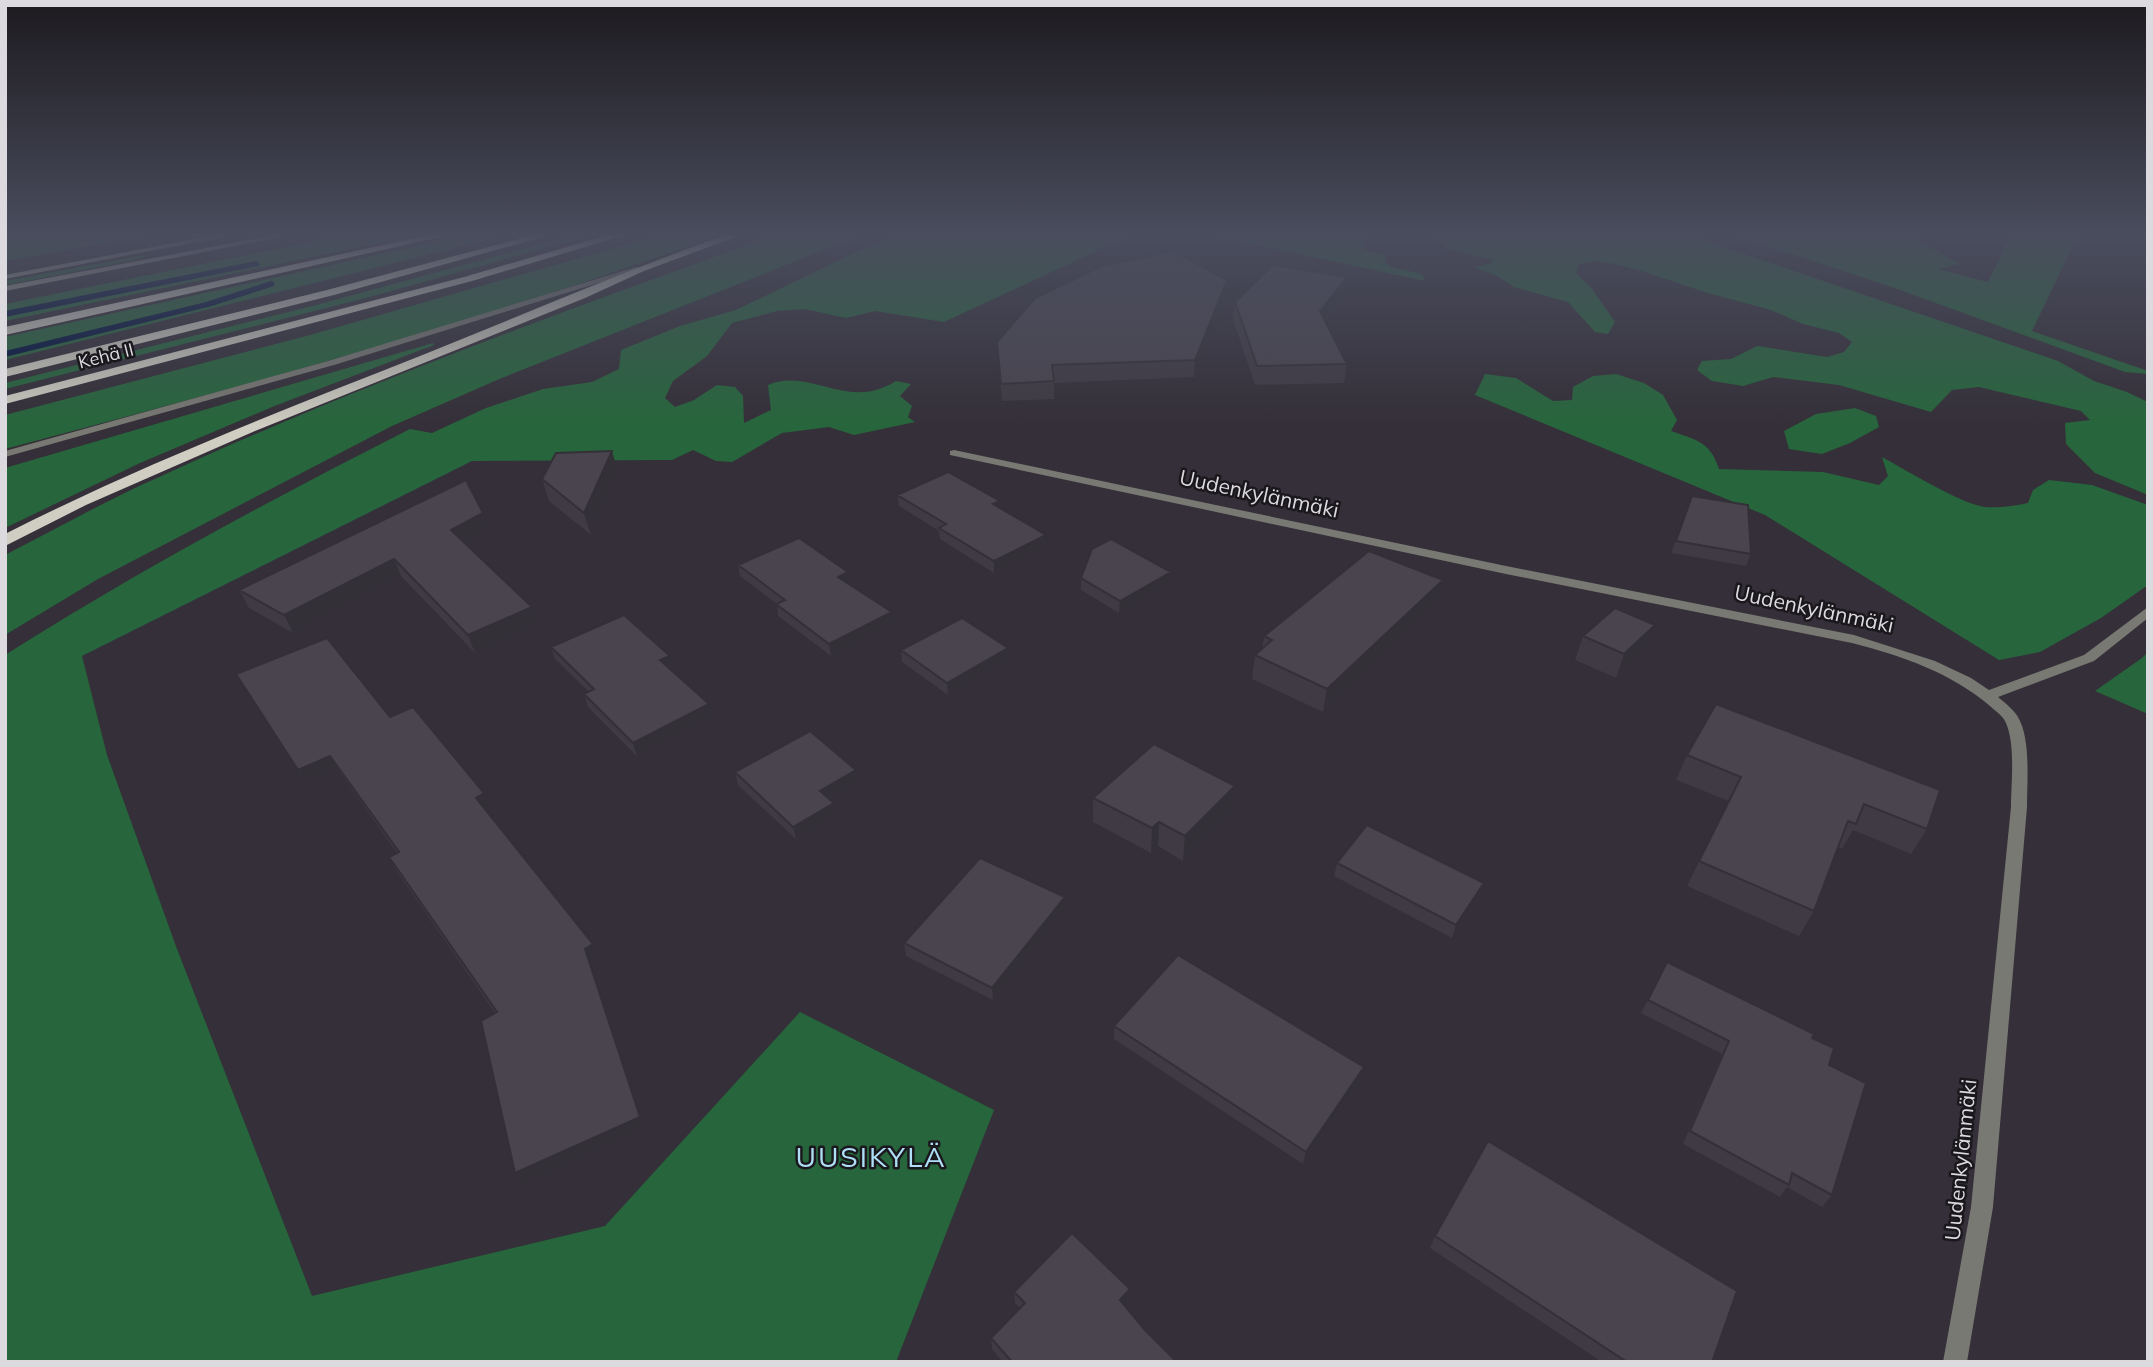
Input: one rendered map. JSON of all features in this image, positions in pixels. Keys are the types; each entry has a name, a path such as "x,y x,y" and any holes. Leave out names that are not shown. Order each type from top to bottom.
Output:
{"highway":[{"path":"5,331 152,299"},
{"name":"Kehä II","path":"5,373 306,299"},
{"name":"Kehä II","path":"5,400 392,299"},
{"path":"5,541 80,502 250,428 574,299"}],"street":[{"path":"5,454 331,363 542,299"},
{"name":"Uudenkylänmäki","path":"954,453 1506,570 1854,639 1909,654 1953,673 1988,696 2012,718 2019,755 2019,807 1982,1207 1955,1362"},
{"path":"1988,696 2089,658 2148,611"}],"green space":[{"path":"31,299 112,299 5,321 5,304"},
{"path":"178,299 251,299 5,360 5,337"},
{"path":"339,299 363,299 5,389 5,383"},
{"path":"437,299 531,299 365,350 5,449 5,415"},
{"path":"599,299 701,299 497,380 392,426 98,579 5,635 5,555 138,487 233,444 386,380"},
{"path":"759,299 994,299 944,322 875,311 846,318 805,309 777,311 732,323 707,356 673,381 665,398 675,407 694,400 717,385 735,387 743,396 744,423 771,410 768,385 799,381 861,392 878,389 896,381 911,384 900,396 912,406 908,417 915,422 854,435 829,427 782,433 732,462 716,461 693,450 672,460 472,461 82,656 107,755 177,949 312,1296 605,1226 800,1012 994,1110 896,1362 5,1362 5,655 205,537 410,429 432,433 486,408 543,389 592,382 619,369 621,350 680,326 736,310"},
{"path":"1556,299 1599,299 1615,322 1608,334 1595,332 1568,302"},
{"path":"1729,299 1876,299 2058,361 2094,381 2148,402 2148,495 2095,473 2066,444 2065,423 2090,420 2081,411 1979,387 1952,390 1931,412 1839,385 1773,377 1743,386 1712,381 1697,370 1702,361 1731,359 1757,346 1827,357 1844,352 1852,342 1839,333 1803,324 1771,310"},
{"path":"1924,299 2047,299 2032,331 2148,371 2148,374 2125,372"},
{"path":"433,343 434,345 272,407 140,463 5,528 5,468"},
{"path":"1485,374 1516,378 1553,401 1572,400 1573,387 1593,376 1616,374 1644,383 1663,395 1677,420 1671,431 1701,443 1711,453 1719,469 1823,472 1879,485 1888,476 1882,457 1948,493 1985,507 2028,503 2033,490 2049,480 2092,485 2148,505 2148,585 2101,618 2040,652 1999,660 1765,515 1475,395"},
{"path":"1855,408 1876,416 1879,427 1822,454 1789,449 1784,431 1816,414"},
{"path":"2148,652 2148,714 2095,691 2142,658"}],"building":[{"path":"1034,299 1219,299 1195,360 1052,365 1054,381 1001,384 997,342"},
{"path":"1238,299 1330,299 1320,311 1347,364 1257,366 1235,302"},
{"path":"612,451 584,513 542,479 556,453"},
{"path":"948,472 1000,501 993,504 1046,535 994,561 939,528 946,524 897,495"},
{"path":"466,480 483,513 451,530 532,607 468,635 394,559 284,615 239,590"},
{"path":"1692,496 1748,505 1751,554 1676,541"},
{"path":"799,538 848,572 838,577 892,612 829,644 776,604 785,600 738,565"},
{"path":"1111,539 1171,572 1120,601 1081,578 1092,549"},
{"path":"1369,551 1443,580 1327,689 1255,655 1272,640 1264,636"},
{"path":"1615,608 1655,625 1624,654 1583,636"},
{"path":"624,615 670,656 660,660 709,704 633,743 584,694 594,689 551,647"},
{"path":"962,618 1008,648 947,683 901,650"},
{"path":"327,638 390,717 413,707 484,793 476,798 593,944 585,949 640,1117 515,1173 481,1021 497,1012 389,857 399,852 330,756 298,770 236,674"},
{"path":"1716,704 1940,790 1927,829 1864,804 1856,824 1848,821 1814,911 1699,861 1741,777 1687,755"},
{"path":"810,731 856,770 820,791 834,803 793,827 735,772"},
{"path":"1154,744 1235,786 1185,836 1159,822 1152,828 1093,798"},
{"path":"1367,825 1484,883 1456,925 1337,863"},
{"path":"980,858 1065,897 992,988 904,943"},
{"path":"1178,955 1364,1067 1306,1152 1114,1026"},
{"path":"1667,962 1814,1034 1812,1038 1834,1048 1829,1065 1866,1083 1832,1195 1792,1173 1789,1185 1690,1131 1729,1041 1648,1000"},
{"path":"1488,1141 1737,1291 1712,1362 1627,1362 1435,1236"},
{"path":"1072,1233 1130,1289 1120,1300 1177,1362 1012,1362 991,1338 1025,1303 1014,1292"}],"waterway":[{"path":"5,314 81,299"},
{"path":"5,354 225,299"}],"district":[{"name":"UUSIKYLÄ","path":"871,1157"}]}
